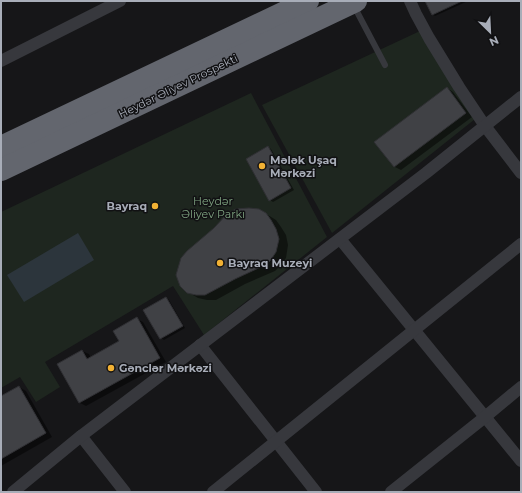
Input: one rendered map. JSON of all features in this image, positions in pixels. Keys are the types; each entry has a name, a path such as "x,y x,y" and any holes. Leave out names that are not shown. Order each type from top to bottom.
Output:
{"highway":[{"name":"Heydər Əliyev Prospekti","path":"1,147 308,1"},
{"name":"Heydər Əliyev Prospekti","path":"1,170 354,2"}],"street":[{"path":"1,61 120,1"},
{"path":"410,1 429,38 484,126 521,173"},
{"path":"13,492 81,436 426,173 521,97"},
{"path":"340,238 521,461"},
{"path":"213,492 521,244"},
{"path":"200,345 316,492"},
{"path":"391,492 486,417 521,387"},
{"path":"81,436 125,492"}],"lane":[{"path":"354,2 384,66"}],"green space":[{"path":"420,31 475,119 332,233 262,105"},
{"name":"Heydər Əliyev Parkı","path":"251,93 327,237 204,335 173,286 45,362 60,387 36,402 20,377 1,388 1,212"}],"shaded area":[{"path":"78,233 94,260 24,302 7,275"}],"building":[{"path":"425,1 462,1 432,15"},
{"path":"447,87 466,113 394,167 374,142"},
{"path":"268,146 291,188 269,201 246,159"},
{"path":"236,209 259,209 266,213 276,229 279,239 276,252 270,261 265,265 205,295 187,293 180,286 176,275 181,258 228,213"},
{"path":"166,297 183,326 160,339 143,310"},
{"path":"137,317 160,358 79,403 57,364 82,350 87,359 119,341 113,331"},
{"path":"19,386 46,433 1,459 1,396"}],"place":[{"name":"Mələk Uşaq Mərkəzi","path":"262,166"},
{"name":"Bayraq","path":"155,206"},
{"name":"Bayraq Muzeyi","path":"220,263"},
{"name":"Gənclər Mərkəzi","path":"111,368"}]}
